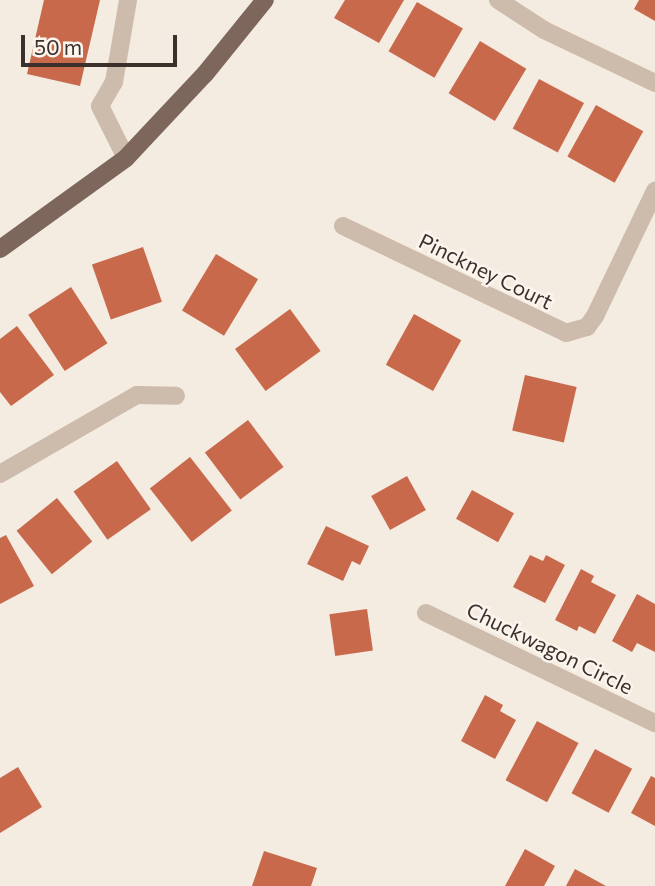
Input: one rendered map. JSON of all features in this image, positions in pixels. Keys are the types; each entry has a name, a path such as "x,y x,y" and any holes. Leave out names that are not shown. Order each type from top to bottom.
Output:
{"main road":[{"path":"0,250 126,158 205,74 258,3"}],"street":[{"path":"126,158 100,106 114,82 128,0"},
{"path":"498,0 544,30 655,83"},
{"name":"Pinckney Court","path":"343,226 566,333 587,327 595,316 655,191"},
{"path":"0,474 137,395 176,396"},
{"name":"Chuckwagon Circle","path":"426,613 655,723"}],"building":[{"path":"44,0 100,0 80,86 27,74"},
{"path":"345,0 404,0 379,43 334,18"},
{"path":"639,0 655,0 655,21 634,9"},
{"path":"417,2 463,28 434,78 388,51"},
{"path":"480,41 526,69 495,121 449,93"},
{"path":"539,79 584,103 558,152 513,128"},
{"path":"596,105 643,131 615,183 567,157"},
{"path":"143,247 162,302 111,319 92,265"},
{"path":"216,254 258,279 224,336 182,311"},
{"path":"71,287 107,343 65,371 28,315"},
{"path":"290,309 321,351 266,391 235,349"},
{"path":"414,314 461,340 433,391 386,365"},
{"path":"17,326 54,375 11,406 0,392 0,339"},
{"path":"525,375 577,387 564,442 512,431"},
{"path":"248,420 284,467 240,500 205,452"},
{"path":"190,457 232,511 192,542 150,488"},
{"path":"117,461 151,509 107,540 74,491"},
{"path":"407,476 426,510 390,530 371,496"},
{"path":"472,490 514,513 498,542 456,519"},
{"path":"57,498 92,542 52,574 17,531"},
{"path":"326,526 369,546 360,565 352,561 343,581 307,564"},
{"path":"6,535 34,586 0,604 0,538"},
{"path":"530,555 543,561 546,555 565,565 545,603 513,587"},
{"path":"581,569 594,576 591,582 616,595 595,634 579,626 577,631 555,620"},
{"path":"637,594 655,604 655,652 637,643 632,652 612,641"},
{"path":"367,609 373,651 335,656 329,614"},
{"path":"485,695 503,705 500,711 516,720 495,759 461,741"},
{"path":"537,721 578,743 547,802 506,780"},
{"path":"595,749 632,769 609,813 572,793"},
{"path":"18,767 42,807 0,833 0,778"},
{"path":"651,776 655,778 655,826 631,813"},
{"path":"525,849 555,866 544,886 505,886"},
{"path":"264,851 317,868 311,886 252,886"},
{"path":"575,869 606,886 566,886"}]}
